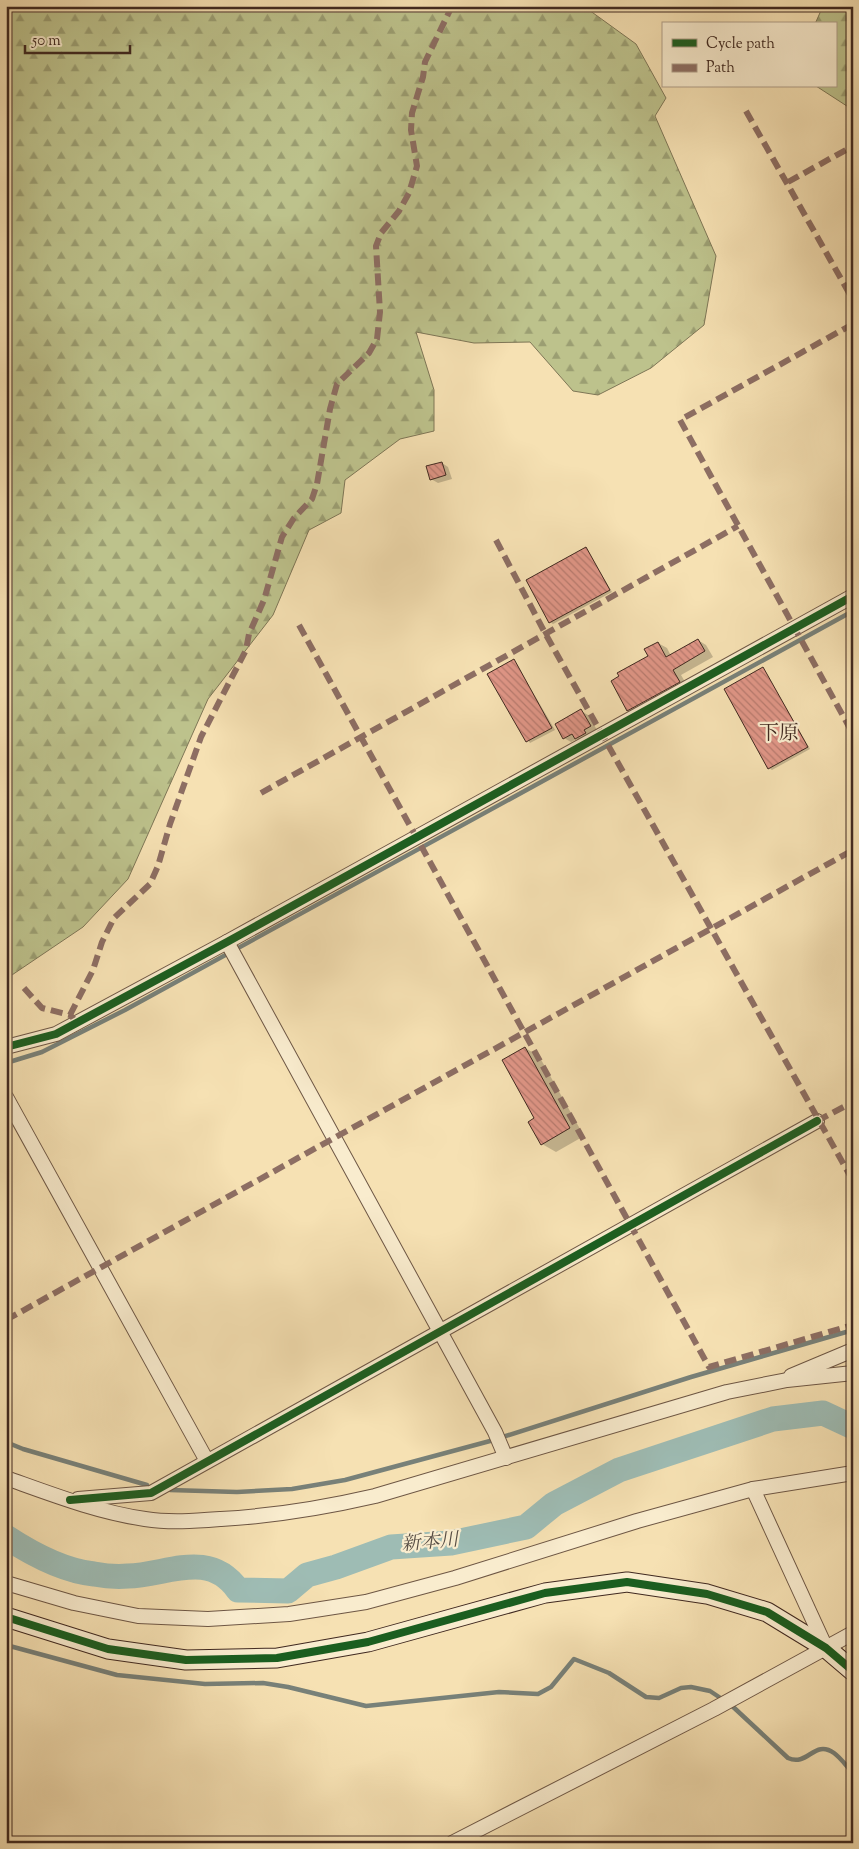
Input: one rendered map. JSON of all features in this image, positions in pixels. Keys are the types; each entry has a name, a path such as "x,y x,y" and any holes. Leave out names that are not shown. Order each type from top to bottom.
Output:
{"street":[{"path":"6,1047 56,1034 228,942 853,596"},
{"path":"228,942 495,1432 506,1458"},
{"path":"6,1097 207,1461"},
{"path":"70,1500 151,1493 817,1121"},
{"path":"788,1380 793,1374 853,1350"},
{"path":"6,1478 103,1511 145,1519 182,1522 268,1516 319,1509 375,1496 727,1392 788,1380 853,1373"},
{"path":"6,1582 74,1603 138,1616 208,1619 289,1614 366,1602 455,1578 628,1524 752,1489 853,1473"},
{"path":"752,1489 826,1648"},
{"path":"6,1617 108,1649 186,1660 277,1658 368,1642 545,1593 627,1582 706,1594 767,1612 826,1648 853,1671"},
{"path":"452,1843 705,1714 853,1633"}],"green space":[{"path":"6,6 590,6 589,10 636,44 666,98 655,116 716,256 704,325 651,368 598,395 573,391 530,342 474,343 416,332 434,390 434,431 400,439 345,480 341,513 309,530 273,615 208,699 128,879 83,927 6,979"},
{"path":"823,6 853,6 853,110 819,88 836,88 836,22 816,22"}],"building":[{"path":"442,462 446,475 430,480 426,466"},
{"path":"586,547 610,590 549,623 526,580"},
{"path":"698,639 705,651 673,670 680,682 627,711 611,681 619,676 617,673 648,656 644,649 658,642 666,657"},
{"path":"514,659 552,728 526,742 487,674"},
{"path":"763,667 808,747 768,769 724,689"},
{"path":"581,709 591,726 584,730 586,733 575,739 572,734 563,739 555,724"},
{"path":"525,1047 570,1128 541,1145 528,1122 534,1118 502,1060"}],"waterway":[{"path":"6,1063 42,1052 125,1010 853,611"},
{"path":"170,1490 237,1492 292,1489 345,1480 490,1441 691,1377 853,1330"},
{"name":"新本川","path":"6,1537 48,1561 82,1572 107,1576 124,1576 143,1575 187,1567 201,1567 214,1570 227,1578 238,1590 288,1591 307,1575 336,1567 391,1547 451,1543 526,1527 554,1504 619,1470 773,1419 823,1413 853,1427"},
{"path":"6,1442 23,1449 147,1485"},
{"path":"6,1645 117,1675 205,1684 263,1683 288,1687 366,1706 499,1692 538,1694 551,1687 574,1659 609,1673 646,1697 659,1698 681,1688 691,1687 710,1691 722,1699"},
{"path":"730,1704 788,1758 801,1759 821,1749 827,1750 837,1755 853,1773"}],"marked path":[{"path":"70,1015 93,970 102,942 114,918 150,884 158,866 170,824 201,737 246,650 249,634 264,600 282,537 294,518 312,499 317,484 330,409 337,384 369,353 377,339 380,312 376,246 381,233 399,211 409,193 417,166 411,130 412,113 423,77 425,62 452,6"},
{"path":"746,111 853,300"},
{"path":"788,182 853,146"},
{"path":"853,324 680,420 853,734"},
{"path":"261,793 738,526"},
{"path":"496,540 545,633 853,1181"},
{"path":"299,625 709,1367 853,1325"},
{"path":"6,1320 853,850"},
{"path":"24,988 42,1008 70,1015 74,1019"},
{"path":"817,1121 853,1102"}],"cycle path":[{"path":"6,1047 56,1034 227,942 853,596"},
{"path":"70,1500 151,1493 817,1121"},
{"path":"6,1617 108,1649 186,1660 277,1658 368,1642 545,1593 627,1582 707,1594 767,1612 826,1648 853,1671"}],"district":[{"name":"下原","path":"779,734"}]}
